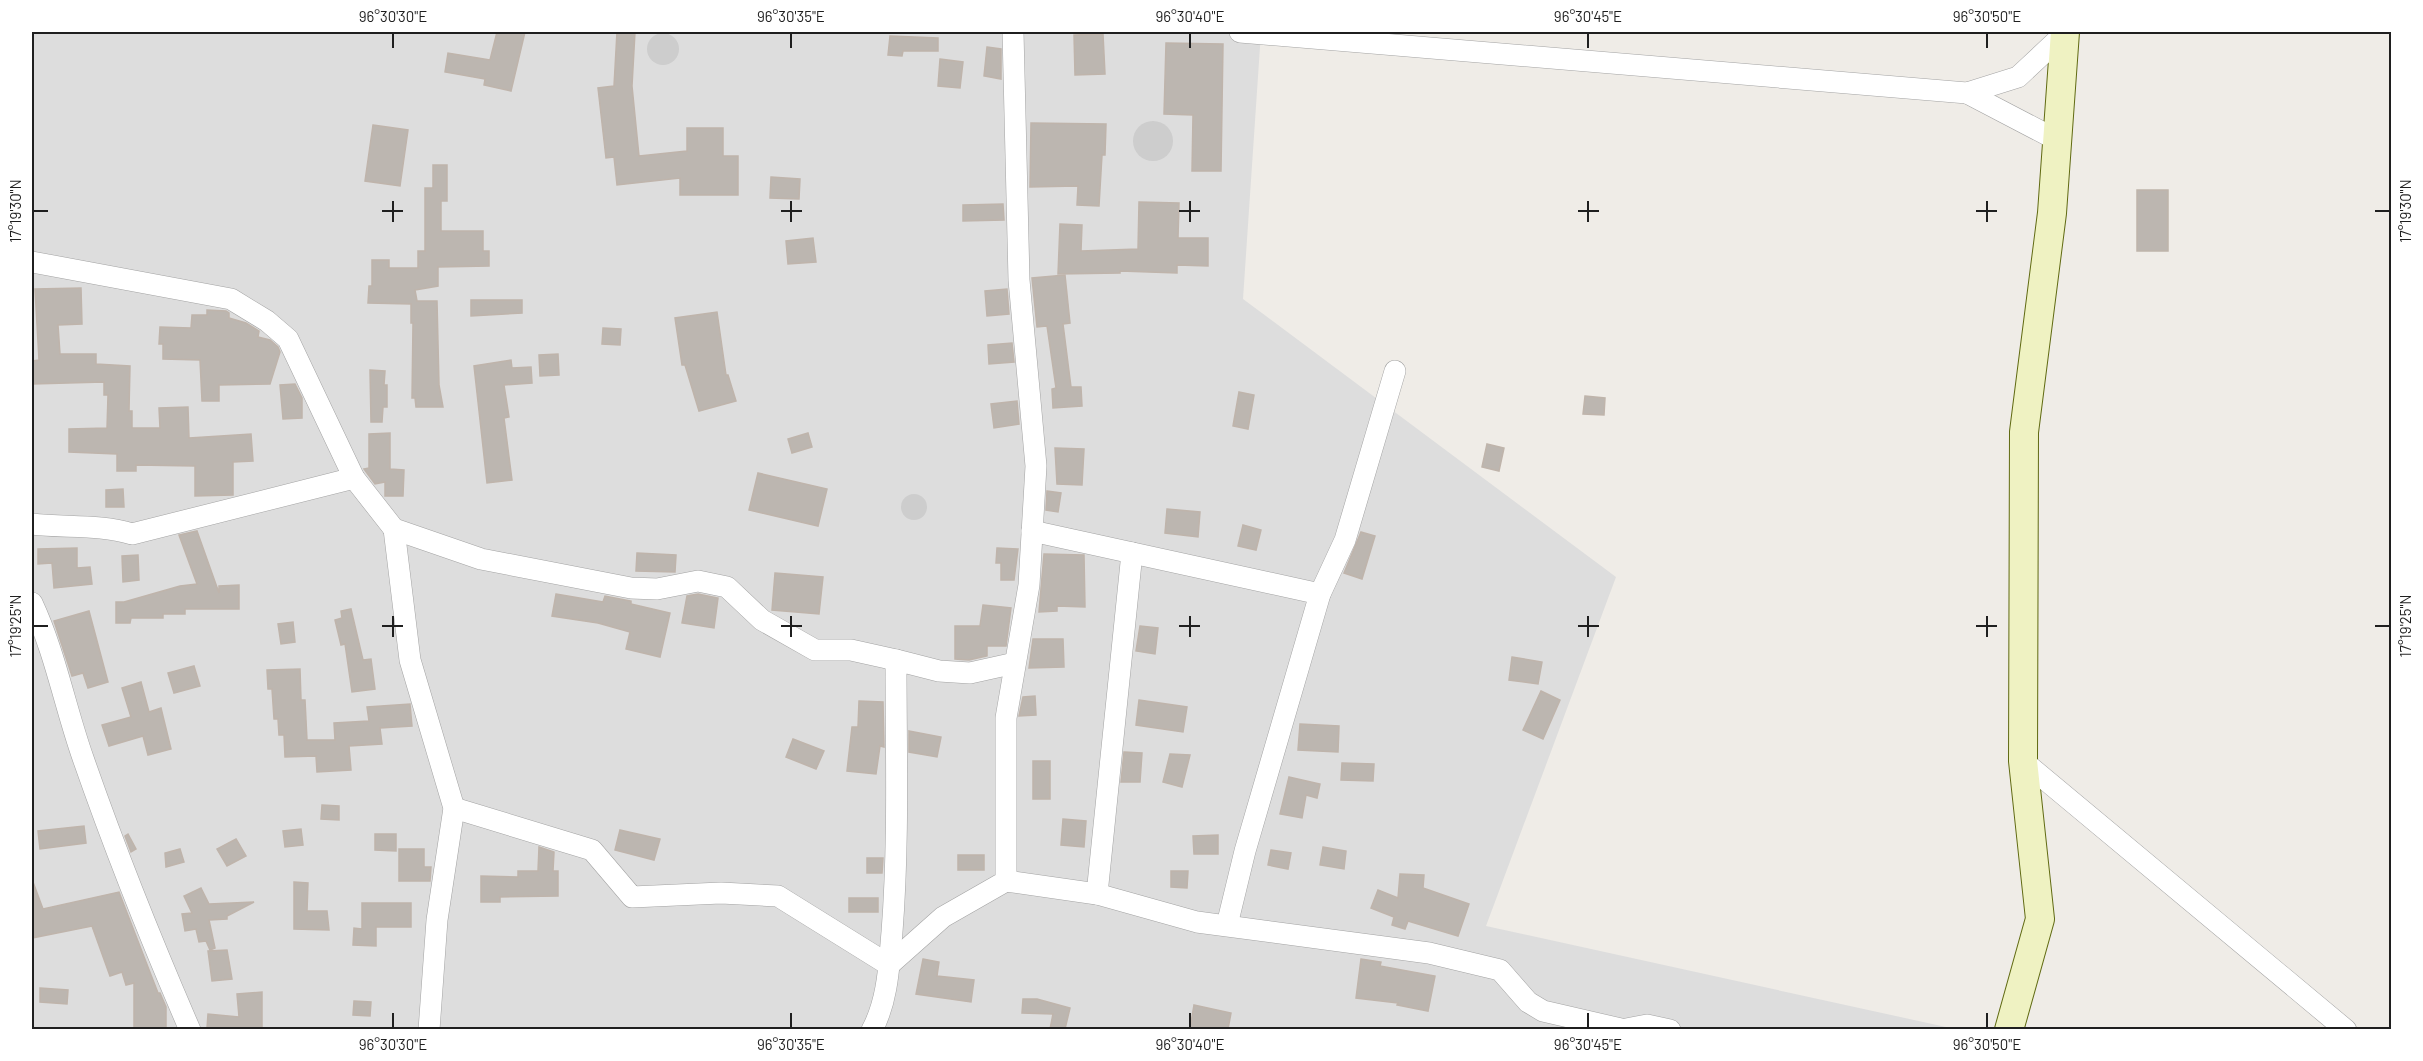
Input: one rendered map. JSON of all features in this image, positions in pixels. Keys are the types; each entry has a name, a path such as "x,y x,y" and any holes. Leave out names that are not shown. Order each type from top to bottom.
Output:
{"street":[{"path":"1006,882 1006,718 1029,585 1036,466 1019,280 1013,32"},
{"path":"1240,32 1967,93 2018,77 2065,32"},
{"path":"2009,1029 2040,919 2023,761 2024,432 2052,213 2065,32"},
{"path":"1967,93 2057,140"},
{"path":"32,262 231,299 267,321 288,339 354,478 394,529 411,660 454,808 437,920 429,1029"},
{"path":"1227,925 1245,851 1320,594 1345,540 1395,371"},
{"path":"32,524 115,529 132,534 354,478"},
{"path":"394,529 481,559 631,588 657,589 698,581 727,587 762,620 815,650 852,650 939,672 970,673 1015,663"},
{"path":"1032,531 1320,594"},
{"path":"1097,894 1132,553"},
{"path":"32,603 42,625 82,756 140,915 189,1029"},
{"path":"872,1029 882,1011 889,964 895,887 896,660"},
{"path":"2023,761 2346,1029"},
{"path":"454,808 592,850 632,897 721,893 778,896 889,964"},
{"path":"889,964 943,917 1006,882 1097,894 1197,922 1429,953 1500,970 1528,1002 1543,1011 1621,1029 1647,1025 1670,1029"}],"shaded area":[{"path":"32,32 1261,32 1243,299 1616,577 1486,926 1955,1029 32,1029"},
{"path":"663,33 674,38 679,49 674,60 663,65 652,60 647,49 652,38"},
{"path":"1153,121 1161,122 1167,127 1172,133 1172,149 1167,155 1161,160 1153,161 1145,160 1139,155 1134,149 1133,141 1134,133 1139,127 1145,122"},
{"path":"914,494 923,498 927,507 923,516 914,520 905,516 901,507 905,498"}],"building":[{"path":"497,32 525,32 511,91 484,85 485,79 445,72 448,53 490,60"},
{"path":"617,32 635,32 632,86 639,156 687,151 687,128 723,128 723,156 738,156 738,195 680,195 680,178 617,185 614,157 606,158 598,88 614,86"},
{"path":"1103,34 1105,74 1075,75 1074,35"},
{"path":"890,36 938,38 938,51 903,51 902,56 888,55"},
{"path":"1166,43 1223,44 1221,171 1192,171 1193,115 1164,114"},
{"path":"987,47 1001,49 1001,79 984,76"},
{"path":"940,59 963,62 960,88 938,86"},
{"path":"1031,123 1106,124 1099,206 1077,205 1078,186 1030,187"},
{"path":"373,125 408,130 400,186 365,181"},
{"path":"433,165 447,165 447,201 441,201 441,231 483,231 483,251 489,251 489,266 438,267 438,286 415,290 417,301 437,301 439,385 443,407 416,407 415,398 412,398 411,304 368,303 369,286 372,286 372,260 389,260 389,268 418,268 418,251 425,251 425,188 433,188"},
{"path":"771,177 800,179 799,199 770,198"},
{"path":"2137,190 2168,190 2168,251 2137,251"},
{"path":"1139,202 1179,203 1178,238 1208,238 1208,266 1177,265 1177,273 1120,271 1120,273 1058,274 1060,224 1082,225 1081,251 1138,249"},
{"path":"1003,204 1004,220 963,221 963,205"},
{"path":"813,238 816,262 788,264 786,241"},
{"path":"1065,275 1070,323 1063,324 1071,387 1081,387 1082,406 1053,408 1052,389 1056,388 1047,326 1037,327 1032,278"},
{"path":"81,288 82,324 58,325 60,354 96,354 96,364 130,366 129,411 132,411 132,428 160,428 159,408 188,407 189,438 251,434 253,461 233,462 233,495 195,496 195,466 136,465 136,471 117,471 117,454 69,452 69,429 107,428 108,395 104,395 104,382 33,384 33,361 39,360 35,289"},
{"path":"1007,289 1009,314 987,316 985,291"},
{"path":"471,300 522,300 522,313 471,316"},
{"path":"207,310 226,311 229,313 229,318 246,323 259,331 258,337 270,340 278,347 280,352 270,384 219,385 219,401 202,401 200,360 163,359 163,344 159,344 160,327 191,328 192,315 207,315"},
{"path":"717,312 726,375 728,375 736,401 699,411 685,365 682,365 675,318"},
{"path":"603,328 621,329 620,345 602,344"},
{"path":"1012,343 1014,362 989,364 988,345"},
{"path":"558,354 559,375 540,376 539,355"},
{"path":"511,360 512,368 531,367 532,383 504,385 509,417 504,418 512,480 487,483 474,366"},
{"path":"370,370 385,371 387,407 383,407 382,422 371,422"},
{"path":"295,384 302,398 302,418 283,419 280,385"},
{"path":"1239,392 1254,395 1248,429 1233,426"},
{"path":"1585,396 1605,398 1604,415 1583,414"},
{"path":"1017,401 1019,424 994,428 991,404"},
{"path":"390,433 390,469 404,470 403,496 385,496 385,482 375,484 364,469 369,468 369,434"},
{"path":"808,433 812,447 792,453 788,439"},
{"path":"1487,444 1504,448 1499,471 1482,467"},
{"path":"1055,448 1084,449 1082,485 1057,484"},
{"path":"758,473 827,489 818,526 749,510"},
{"path":"123,489 124,507 106,507 106,490"},
{"path":"1047,491 1061,493 1058,512 1046,510"},
{"path":"1167,509 1200,512 1198,537 1165,533"},
{"path":"1243,525 1261,530 1256,550 1238,546"},
{"path":"197,531 219,593 219,586 239,585 239,609 185,609 185,614 163,614 163,618 131,618 130,623 116,623 116,602 197,584 179,535"},
{"path":"1361,532 1375,536 1362,579 1344,573"},
{"path":"77,548 77,568 90,567 92,584 54,588 52,563 38,564 38,549"},
{"path":"997,548 1018,549 1014,580 1001,580 1001,563 996,563"},
{"path":"637,553 676,555 675,572 636,571"},
{"path":"1044,554 1084,555 1085,607 1057,606 1057,611 1039,612"},
{"path":"138,555 139,580 123,582 122,556"},
{"path":"775,573 823,577 819,614 772,610"},
{"path":"556,594 603,602 605,596 670,613 660,657 626,649 630,632 598,623 552,616"},
{"path":"698,594 718,598 714,628 682,623 687,596"},
{"path":"983,605 1011,608 1006,646 987,646 987,656 969,660 955,659 955,626 980,626"},
{"path":"351,609 363,660 371,659 375,689 352,692 345,644 341,645 335,620 342,618 341,611"},
{"path":"89,611 108,682 88,688 83,673 72,676 54,621"},
{"path":"293,622 295,642 281,644 278,624"},
{"path":"1140,626 1158,628 1155,654 1136,651"},
{"path":"1033,639 1063,639 1064,667 1029,668"},
{"path":"1512,657 1542,662 1538,684 1509,680"},
{"path":"194,666 200,686 174,693 168,673"},
{"path":"300,669 301,700 305,700 307,740 335,740 334,723 369,721 367,707 410,704 412,726 380,728 382,744 349,746 351,770 317,772 316,756 285,757 284,735 279,735 278,719 274,719 272,689 268,689 267,670"},
{"path":"141,682 149,712 161,708 171,749 148,755 143,736 109,746 102,725 131,717 122,688"},
{"path":"1541,691 1560,700 1543,739 1523,730"},
{"path":"1035,696 1036,715 1019,716 1023,697"},
{"path":"1139,700 1187,707 1183,732 1136,725"},
{"path":"859,701 883,702 884,747 880,746 876,774 847,771 852,727 858,727"},
{"path":"1300,724 1339,726 1338,752 1298,750"},
{"path":"909,731 941,737 937,757 909,752"},
{"path":"793,739 824,751 816,769 786,757"},
{"path":"1124,752 1142,753 1140,782 1121,782"},
{"path":"1170,754 1190,755 1182,787 1163,782"},
{"path":"1033,761 1050,761 1050,799 1033,799"},
{"path":"1342,763 1374,764 1373,781 1341,780"},
{"path":"1289,777 1320,784 1317,798 1306,795 1302,818 1280,814"},
{"path":"322,805 339,806 339,820 321,819"},
{"path":"1063,819 1086,821 1084,847 1061,845"},
{"path":"84,826 86,843 40,849 38,831"},
{"path":"301,829 303,845 285,847 283,831"},
{"path":"620,830 660,839 654,860 615,850"},
{"path":"128,834 136,849 131,852 125,836"},
{"path":"375,834 396,834 396,851 375,850"},
{"path":"1218,835 1218,854 1194,854 1193,836"},
{"path":"236,839 246,856 227,866 217,849"},
{"path":"539,847 554,852 553,871 558,871 558,896 500,897 500,902 481,902 481,876 518,877 518,871 538,871"},
{"path":"1323,847 1346,851 1344,869 1320,865"},
{"path":"180,849 184,862 166,867 165,853"},
{"path":"399,849 424,849 424,867 431,867 430,881 399,881"},
{"path":"1271,850 1291,853 1288,869 1268,865"},
{"path":"958,855 984,855 984,870 958,870"},
{"path":"867,858 883,858 882,873 867,873"},
{"path":"1171,871 1188,871 1187,888 1171,887"},
{"path":"1400,874 1424,875 1423,888 1469,904 1458,936 1408,921 1405,929 1392,925 1394,917 1371,908 1378,890 1398,898"},
{"path":"32,882 43,909 119,892 158,993 166,1007 166,1029 134,1029 134,983 126,985 122,972 110,976 92,926 32,938"},
{"path":"294,882 308,883 307,911 327,911 329,930 294,929"},
{"path":"201,888 209,904 254,902 227,916 227,919 209,920 215,948 210,950 206,941 199,942 196,929 185,931 182,914 192,913 184,896"},
{"path":"849,898 878,898 878,912 849,912"},
{"path":"362,903 411,903 411,927 376,927 376,946 353,945 354,928 362,929"},
{"path":"227,950 232,979 212,981 208,951"},
{"path":"923,959 939,962 937,976 974,980 971,1002 916,994"},
{"path":"1361,959 1381,962 1380,966 1435,976 1428,1011 1397,1005 1398,1003 1356,998"},
{"path":"40,988 68,990 67,1004 40,1002"},
{"path":"262,992 262,1029 207,1028 208,1014 239,1017 237,994"},
{"path":"1023,999 1037,999 1070,1008 1065,1029 1050,1029 1053,1014 1022,1013"},
{"path":"354,1001 371,1002 370,1016 353,1015"},
{"path":"1194,1005 1231,1013 1228,1029 1190,1029"}]}
